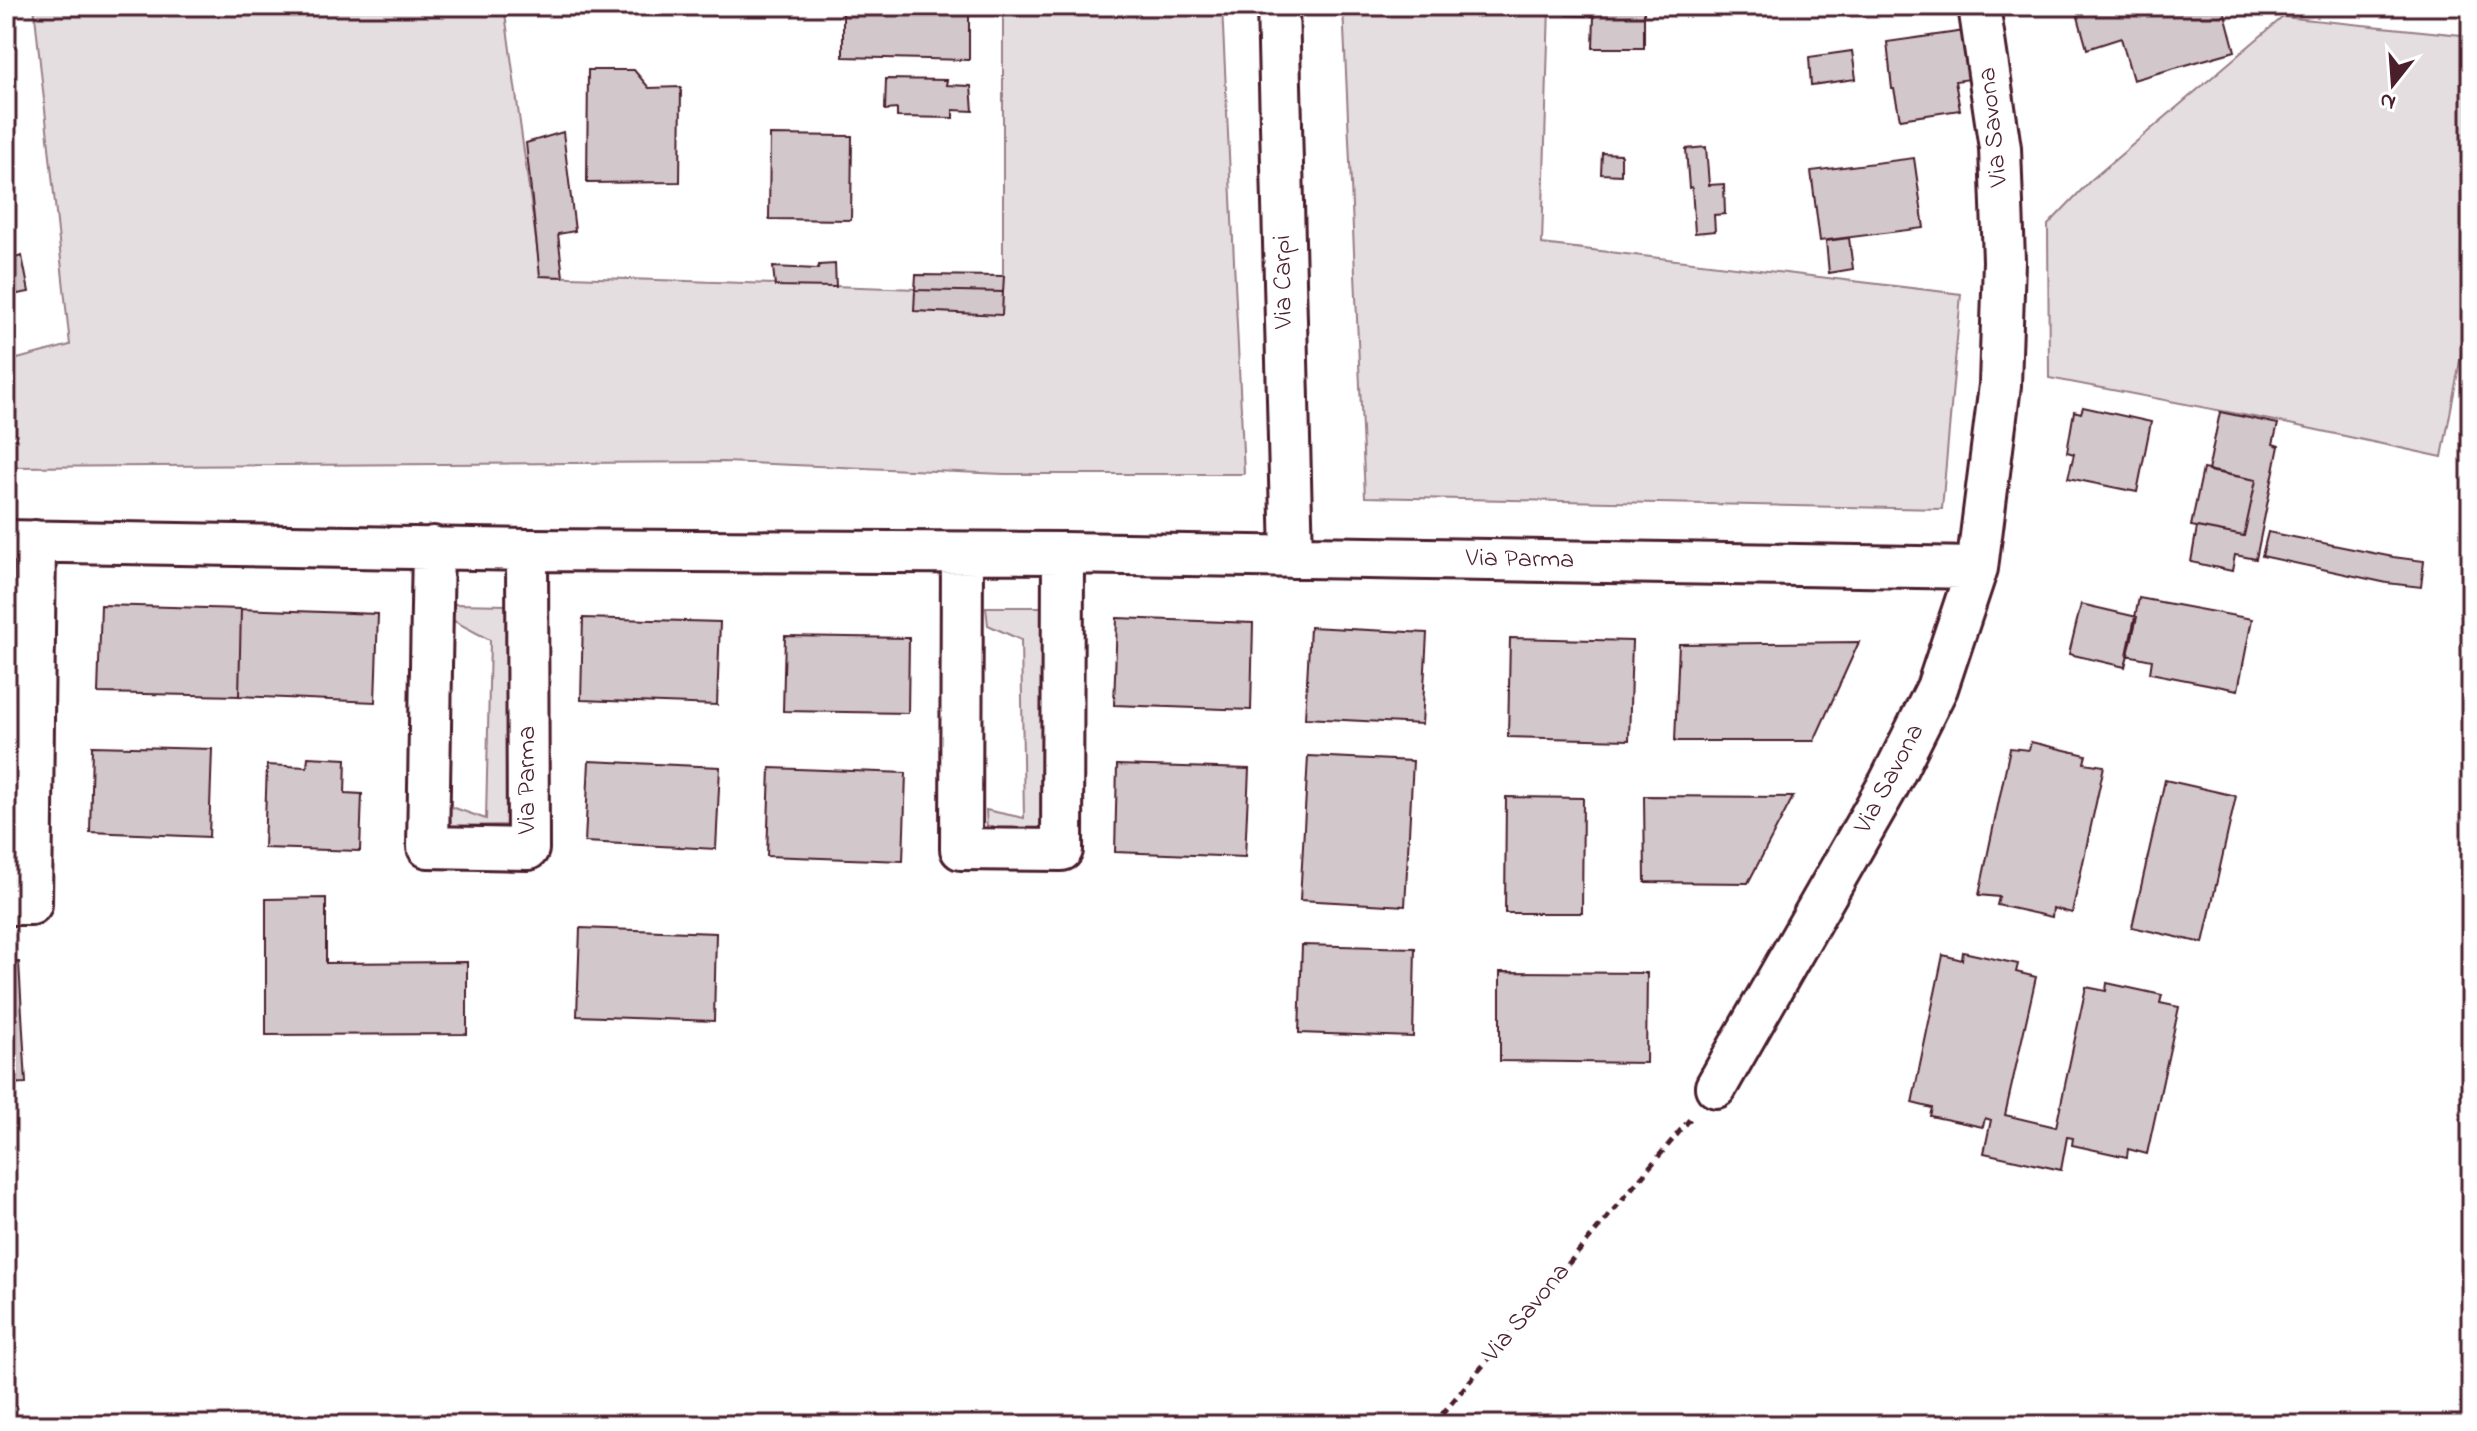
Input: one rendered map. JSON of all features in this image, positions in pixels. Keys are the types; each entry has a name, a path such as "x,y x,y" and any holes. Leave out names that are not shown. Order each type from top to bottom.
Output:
{"street":[{"name":"Via Carpi","path":"1278,6 1292,557"},
{"name":"Via Savona","path":"1716,1087 1889,784 1937,688 1977,568 2000,385 2004,261 2000,148 1979,6"},
{"name":"Via Parma","path":"6,904 31,904 20,541 1977,568"},
{"name":"Via Parma","path":"433,547 428,847 528,849 527,550"},
{"path":"962,553 961,849 1062,850 1063,553"}],"path":[{"name":"Via Savona","path":"1433,1425 1716,1087"}],"shaded area":[{"path":"34,6 504,6 541,276 1003,292 1003,6 1222,6 1244,474 1004,474 724,462 6,467 6,362 70,345"},
{"path":"1343,6 1549,6 1542,244 1961,294 1942,509 1365,497"},
{"path":"2283,17 2471,36 2471,302 2442,457 2049,378 2048,225 2090,181"},
{"path":"6,596 18,597 14,882 6,882"},
{"path":"453,604 508,605 510,825 451,826 449,806 486,819 490,640 452,620"},
{"path":"986,607 1045,607 1044,832 987,831 986,810 1024,818 1021,640 988,625"}],"building":[{"path":"843,6 969,6 969,60 843,57"},
{"path":"1567,6 1644,6 1644,48 1593,48 1594,16 1567,15"},
{"path":"2075,6 2223,6 2235,51 2133,80 2121,38 2087,49"},
{"path":"1972,30 1978,78 1955,81 1960,110 1900,119 1892,89 1887,42"},
{"path":"1852,51 1856,79 1811,85 1809,57"},
{"path":"588,70 634,70 649,88 681,87 680,182 587,183"},
{"path":"886,79 947,80 946,85 971,86 973,111 953,110 953,118 897,117 897,109 885,110"},
{"path":"563,132 575,231 558,234 563,277 540,276 526,143"},
{"path":"770,135 852,136 851,220 769,219"},
{"path":"1706,147 1709,185 1724,184 1725,214 1714,215 1715,231 1695,233 1686,149"},
{"path":"1602,153 1621,154 1621,175 1601,174"},
{"path":"1914,158 1924,228 1820,241 1811,171"},
{"path":"1849,238 1853,269 1829,273 1826,241"},
{"path":"22,256 29,292 6,296 6,260"},
{"path":"835,264 836,287 775,286 773,267 818,269 819,265"},
{"path":"916,275 1004,276 1003,292 915,290"},
{"path":"915,290 1003,292 1002,315 914,311"},
{"path":"2083,407 2151,422 2137,492 2068,478 2074,454 2067,452 2074,411 2081,413"},
{"path":"2220,412 2278,424 2273,444 2279,446 2256,559 2235,555 2232,571 2191,562 2197,527 2244,536 2256,480 2208,471"},
{"path":"2203,469 2256,480 2244,536 2191,526"},
{"path":"2268,532 2424,561 2421,587 2387,583 2262,556"},
{"path":"2139,598 2252,619 2238,690 2150,673 2152,660 2127,655"},
{"path":"2081,604 2137,617 2125,667 2069,654"},
{"path":"101,605 241,609 239,696 98,693"},
{"path":"241,609 378,614 375,702 239,696"},
{"path":"583,618 720,622 717,705 581,700"},
{"path":"1117,618 1253,623 1251,710 1114,705"},
{"path":"1310,627 1427,633 1422,724 1305,718"},
{"path":"785,636 909,638 908,713 783,711"},
{"path":"1510,638 1632,641 1629,740 1508,737"},
{"path":"1859,642 1814,741 1675,741 1679,644"},
{"path":"2031,742 2086,755 2084,763 2104,766 2072,913 2053,908 2052,917 1997,905 1999,897 1979,895 2010,748 2029,750"},
{"path":"92,746 212,749 209,837 90,832"},
{"path":"1308,756 1413,761 1405,906 1300,900"},
{"path":"308,757 346,759 345,793 362,794 360,851 264,848 267,765 307,767"},
{"path":"589,761 720,767 716,849 585,842"},
{"path":"1117,765 1249,769 1245,857 1115,852"},
{"path":"770,768 906,773 903,861 767,856"},
{"path":"2165,780 2236,796 2203,943 2132,927"},
{"path":"1644,796 1793,797 1748,883 1645,882"},
{"path":"1506,797 1583,798 1582,913 1505,913"},
{"path":"326,898 326,963 467,962 467,1034 266,1035 266,899"},
{"path":"580,928 716,933 714,1021 577,1016"},
{"path":"1302,945 1415,948 1413,1037 1299,1033"},
{"path":"1963,952 2018,964 2016,972 2036,977 2005,1115 2056,1127 2086,987 2106,991 2107,983 2162,995 2160,1003 2179,1007 2147,1154 2128,1149 2127,1157 2072,1145 2073,1138 2067,1137 2061,1170 1984,1153 1991,1120 1985,1118 1983,1127 1930,1116 1932,1108 1912,1103 1943,955 1962,960"},
{"path":"6,962 19,962 26,1083 6,1084"},
{"path":"1500,972 1647,973 1646,1063 1500,1061"}]}
